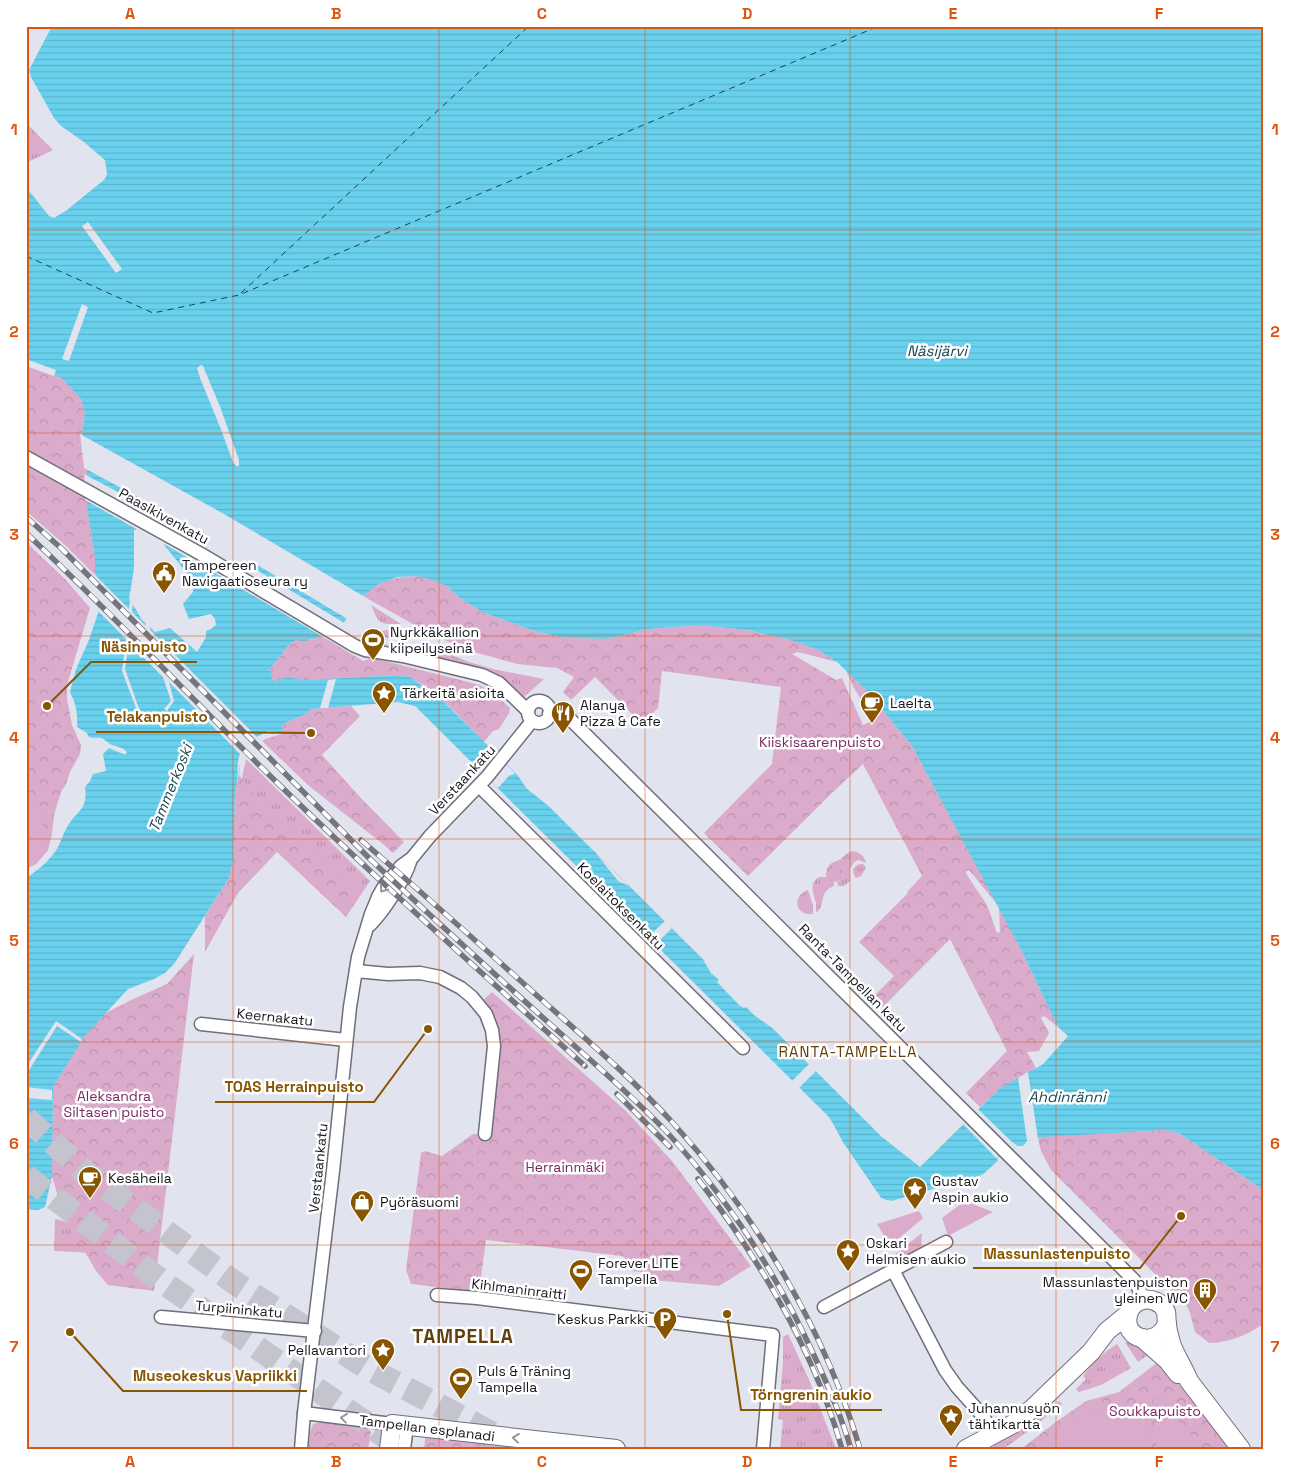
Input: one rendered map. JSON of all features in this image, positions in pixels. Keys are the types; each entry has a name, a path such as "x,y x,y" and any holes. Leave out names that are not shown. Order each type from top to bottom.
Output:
{"street":[{"name":"Paasikivenkatu","path":"30,459 200,554 355,646 365,650 403,656 482,675 499,683 530,716"},
{"path":"535,702 545,704 549,708 547,719 543,722 537,723 530,716 530,706 535,702"},
{"name":"Ranta-Tampellan katu","path":"549,714 561,715 571,720 1006,1152 1039,1191 1134,1280 1144,1299"},
{"name":"Verstaankatu","path":"304,1413 315,1332 346,1040 361,945 367,929 378,918 407,872 412,858 430,836 483,782 502,759 530,716"},
{"name":"Koelaitoksenkatu","path":"483,782 743,1048"},
{"path":"356,971 420,974 440,977 462,988 486,1014 492,1030 494,1046 485,1134"},
{"name":"Keernakatu","path":"201,1024 346,1040"},
{"path":"824,1307 946,1242"},
{"path":"893,1270 945,1370 957,1387 983,1416 994,1435"},
{"name":"Kihlmaninraitti","path":"437,1295 477,1298 773,1335 763,1449"},
{"path":"966,1449 1013,1424 1033,1408 1091,1352 1107,1331 1128,1314 1136,1303 1144,1299 1152,1300 1163,1307 1172,1344 1189,1381 1241,1449"},
{"path":"1128,1314 1128,1325 1138,1336 1168,1361 1179,1376 1189,1381"},
{"name":"Turpiininkatu","path":"161,1317 315,1332"},
{"path":"1091,1352 1118,1338 1138,1336 1152,1338 1163,1331 1166,1323"},
{"path":"301,1449 304,1413"},
{"name":"Tampellan esplanadi","path":"304,1413 616,1449"},
{"path":"389,1449 400,1425"},
{"path":"400,1425 404,1449"}],"green space":[{"path":"26,123 53,150 28,162 26,159"},
{"path":"26,364 61,378 81,399 85,414 82,432 87,470 87,508 95,557 96,576 65,545 26,511"},
{"path":"26,542 66,580 90,608 67,685 67,699 72,725 81,745 80,754 61,792 54,815 48,850 36,864 26,869"},
{"name":"Kiiskisaarenpuisto","path":"417,576 430,578 447,586 460,598 482,612 534,631 565,638 608,639 648,629 700,625 747,630 795,641 818,650 837,662 798,652 792,654 836,680 842,678 863,725 872,721 870,714 854,688 846,670 866,690 912,746 997,904 969,870 965,872 987,905 997,933 1000,932 999,907 1058,1027 1044,1016 1041,1018 1049,1033 1039,1051 1027,1052 1036,1068 1000,1088 980,1107 966,1093 1007,1051 950,939 881,1009 873,997 894,976 859,942 908,893 922,876 863,764 748,876 704,833 772,764 781,687 662,671 658,708 642,724 595,677 571,700 563,692 574,677 557,668 517,664 474,652 427,632 363,596 375,586 388,580"},
{"path":"371,605 401,624 381,622 378,620"},
{"path":"410,629 423,636 422,639 377,638 377,631"},
{"path":"325,638 363,661 373,658 480,685 494,693 510,708 509,713 499,729 493,731 484,742 445,702 411,678 400,675 305,680 288,677 276,681 272,679 269,670 288,646 296,640"},
{"path":"383,644 429,646 469,662 497,670 544,679 524,697 504,680 481,668"},
{"path":"351,706 360,716 322,755 404,842 393,853 309,786 262,741 283,727 283,724 306,714 311,709"},
{"path":"246,759 370,881 354,905 242,795 242,778"},
{"path":"239,775 256,797 361,894 346,917 277,852 238,893 205,952 205,916 229,878 233,860 235,791"},
{"path":"34,804 37,804 39,807 48,850 36,864 26,869 26,814"},
{"path":"853,851 861,855 866,863 859,860 854,862 850,869 850,881 844,886 838,886 837,882 840,881 832,868 830,874 826,874 828,866"},
{"path":"860,864 866,867 861,876 856,878 853,869"},
{"path":"835,866 841,867 844,873 842,879 837,882 831,881 826,877 826,874 830,874"},
{"path":"819,877 826,877 834,882 834,886 824,895 821,906 816,913 816,903 812,887"},
{"path":"808,890 813,905 813,914 802,912 797,905 799,896"},
{"name":"Aleksandra Siltasen puisto","path":"194,954 154,1291 108,1285 96,1271 63,1214 52,1176 53,1087 82,1039 104,1014 167,984"},
{"name":"Herrainmäki","path":"492,992 627,1112 672,1161 751,1266 719,1286 641,1279 642,1272 631,1271 630,1263 622,1256 486,1240 479,1292 411,1284 406,1270 421,1153 425,1151 442,1156 473,1134 487,1135 494,1073 482,1001"},
{"path":"1160,1129 1171,1130 1180,1134 1263,1190 1263,1324 1237,1338 1209,1343 1195,1332 1189,1310 1185,1304 1051,1170 1041,1151 1038,1139 1043,1136"},
{"path":"965,1201 993,1212 948,1236 942,1218"},
{"path":"919,1211 923,1218 890,1246 877,1224"},
{"path":"55,1219 71,1223 93,1253 54,1251"},
{"path":"922,1233 921,1250 899,1262 895,1254"},
{"path":"788,1334 810,1382 836,1449 780,1449 783,1420 778,1419 783,1362 783,1337"},
{"path":"1125,1342 1132,1342 1152,1352 1138,1362"},
{"path":"1117,1344 1131,1368 1101,1385 1079,1392 1076,1389 1086,1379 1083,1376 1098,1358"},
{"name":"Soukkapuisto","path":"1158,1362 1170,1373 1231,1449 1021,1449 1086,1401 1119,1392"},
{"path":"1161,1398 1199,1447 1197,1449 1155,1449 1158,1424 1153,1400"},
{"path":"1059,1401 1062,1404 1027,1432 1006,1447 995,1449 993,1446"},
{"path":"1101,1408 1131,1411 1136,1414 1152,1432 1148,1449 1043,1449 1039,1443 1066,1421 1083,1411"},
{"path":"325,1421 363,1426 371,1431 368,1449 308,1449 313,1424"},
{"path":"426,1433 570,1449 424,1449"}],"water":[{"name":"Näsijärvi","path":"52,26 1263,26 1263,1190 1180,1134 1159,1130 1043,1137 1027,1141 1023,1146 1018,1146 997,1158 998,1161 982,1175 892,1201 881,1198 844,1144 829,1117 415,706 398,702 311,709 306,714 283,724 282,732 266,737 244,756 240,764 235,791 233,860 229,878 174,964 165,973 154,979 128,989 82,1039 56,1021 26,1067 26,878 43,865 57,849 67,827 83,806 85,787 93,774 106,771 103,754 109,748 123,754 127,752 102,739 88,736 87,733 77,727 76,709 70,692 76,669 89,640 103,598 95,572 95,557 87,508 87,470 82,432 85,414 81,399 61,378 26,364 26,187 49,216 54,218 67,210 105,179 107,174 105,160 61,126 54,118 29,70","holes":["137,525 148,529 161,541 194,582 193,592 183,604 189,619 211,614 215,619 216,625 206,631 206,637 197,652 170,628 155,632 142,620 129,598 136,560","417,576 447,586 460,598 482,612 534,631 565,638 608,639 648,629 700,625 747,630 794,641 818,650 837,662 866,690 912,746 1020,948 1058,1027 1068,1036 1043,1064 1000,1088 920,1167 882,1137 440,698 410,677 400,675 305,680 288,677 276,681 272,679 271,671 269,670 293,642 296,640 304,641 330,637 345,621 363,596 377,585 397,577"]},
{"path":"57,1026 81,1042 53,1087 52,1176 45,1207 38,1210 26,1209 26,1075"}],"pier":[{"path":"88,222 122,269 116,273 82,226"},
{"path":"82,304 88,307 69,361 62,359"},
{"path":"26,359 56,370 54,376 26,366"},
{"path":"201,365 221,409 239,460 239,466 236,466 233,462 200,378 197,368"},
{"path":"80,434 224,514 365,597 349,620 254,563 252,567 346,624 332,639 328,640 139,528 132,612 146,626 145,619 151,631 257,737 267,731 282,732 282,734 265,739 262,741 264,743 246,759 244,757 240,764 237,783 240,754 169,682 174,701 167,711 164,709 171,701 163,677 129,643 125,669 144,723 142,724 122,671 126,639 97,610 100,598 92,572 129,609 134,567 134,530 138,530 85,500 84,474 139,503 140,498 84,468"},
{"path":"336,679 328,708 320,708 328,680"},
{"path":"489,747 515,773 509,776 498,788 478,769 488,756"},
{"path":"517,774 525,778 584,837 595,852 550,807 527,789"},
{"path":"595,852 629,886 618,881"},
{"path":"665,921 672,928 655,945 648,937"},
{"path":"702,958 775,1030 746,1007 744,1008 739,1005 717,982 719,980 711,973"},
{"path":"1053,1024 1068,1036 1043,1064 1036,1068 1035,1066 1042,1062 1065,1036"},
{"path":"809,1064 816,1071 799,1088 792,1081"},
{"path":"1028,1072 1038,1139 1027,1141 1018,1078"},
{"path":"26,1087 52,1090 52,1100 26,1098"},
{"path":"978,1109 1018,1146 996,1158 963,1124"},
{"path":"844,1144 881,1198 892,1201 979,1176 986,1173 998,1161 999,1163 983,1177 893,1203 885,1203 879,1200 874,1193 842,1145"}],"ferry route":[{"path":"241,293 529,26"},
{"path":"26,256 153,313 239,295 879,26"}],"tunnel":[{"path":"26,1118 84,1171 235,1283 369,1369 522,1449"},
{"path":"26,1176 164,1283 403,1449"}],"railway":[{"path":"26,517 62,549 369,858 481,962 622,1088 687,1154 747,1234 782,1291 823,1375 851,1449"},
{"path":"26,533 115,619 260,766 421,918 585,1066"},
{"path":"361,840 622,1072 673,1123 703,1159 759,1235 807,1318 828,1361 860,1449"},
{"path":"617,1094 670,1147"},
{"path":"698,1179 743,1241 783,1307 816,1376 842,1449"}],"place":[{"name":"Tampereen Navigaatioseura ry","path":"164,594"},
{"name":"Nyrkkäkallion kiipeilyseinä","path":"373,661"},
{"name":"Näsinpuisto","path":"47,706"},
{"name":"Tärkeitä asioita","path":"384,714"},
{"name":"Laelta","path":"872,724"},
{"name":"Telakanpuisto","path":"311,733"},
{"name":"Alanya Pizza & Cafe","path":"563,734"},
{"name":"TOAS Herrainpuisto","path":"428,1029"},
{"name":"Kesäheila","path":"90,1199"},
{"name":"Gustav Aspin aukio","path":"915,1210"},
{"name":"Massunlastenpuisto","path":"1181,1216"},
{"name":"Pyöräsuomi","path":"362,1223"},
{"name":"Oskari Helmisen aukio","path":"848,1272"},
{"name":"Forever LITE Tampella","path":"581,1292"},
{"name":"Massunlastenpuiston yleinen WC","path":"1205,1311"},
{"name":"Törngrenin aukio","path":"727,1314"},
{"name":"Museokeskus Vapriikki","path":"70,1332"},
{"name":"Keskus Parkki","path":"665,1340"},
{"name":"Pellavantori","path":"383,1371"},
{"name":"Puls & Träning Tampella","path":"461,1400"},
{"name":"Juhannusyön tähtikartta","path":"951,1437"}],"district":[{"name":"RANTA-TAMPELLA","path":"848,1051"},
{"name":"TAMPELLA","path":"463,1336"}],"water label":[{"name":"Tammerkoski","path":"170,788"},
{"name":"Ahdinränni","path":"1067,1096"}]}
